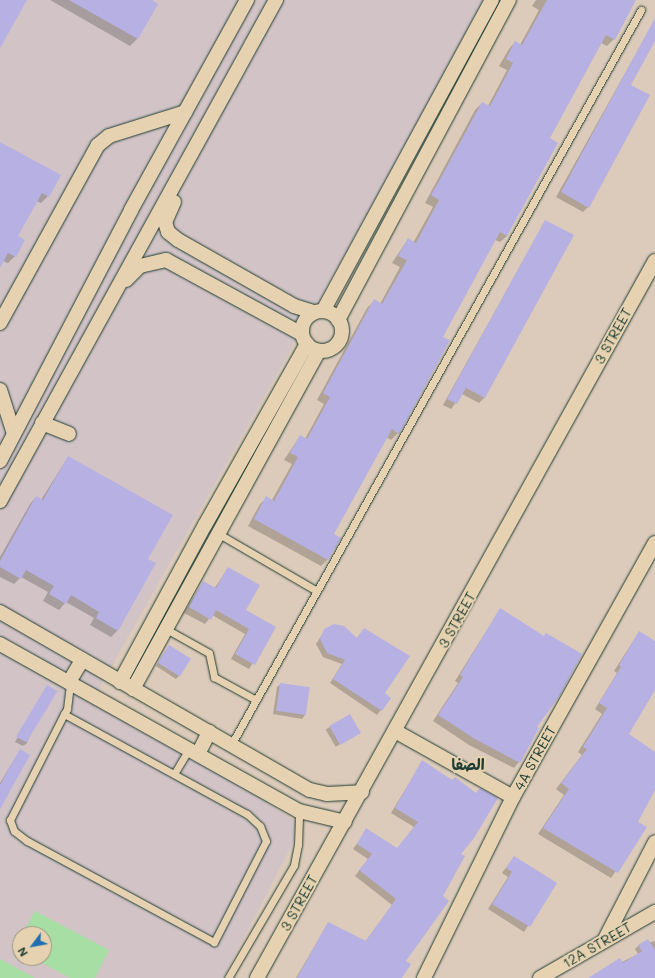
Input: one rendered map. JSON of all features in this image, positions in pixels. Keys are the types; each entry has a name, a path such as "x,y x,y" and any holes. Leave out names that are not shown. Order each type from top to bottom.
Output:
{"street":[{"path":"0,461 131,210 247,0"},
{"path":"0,501 276,0"},
{"path":"133,689 219,534 309,343 307,317 318,312 492,0"},
{"path":"116,290 140,266 166,260 309,343 329,350 341,337 338,320 509,0"},
{"path":"0,323 98,145 109,136 185,112"},
{"path":"181,172 179,191 165,222 168,232 294,306 331,314 338,320"},
{"name":"3 STREET","path":"257,978 362,792 655,261"},
{"path":"120,682 205,525 309,343"},
{"path":"0,390 14,434"},
{"path":"42,423 69,434"},
{"name":"4A STREET","path":"424,978 513,797 655,543"},
{"path":"0,612 310,790 327,794 362,792"},
{"path":"0,644 299,811 344,822"},
{"path":"69,682 82,660"},
{"path":"194,751 209,732"},
{"path":"395,732 513,797"},
{"path":"299,811 310,790"},
{"path":"604,941 655,842"},
{"name":"12A STREET","path":"540,978 655,912"}],"lane":[{"path":"231,745 641,10"},
{"path":"219,534 317,591"},
{"path":"166,629 209,653 214,677 256,700"},
{"path":"64,714 247,814 260,826 266,841 214,942 27,841 14,831 10,820 64,714 69,682"},
{"path":"174,774 194,751"},
{"path":"228,978 294,865 298,845 299,811"}],"shaded area":[{"path":"0,0 489,0 98,690 302,826 223,978 0,978"}],"green space":[{"path":"35,911 109,950 95,978 70,978 48,966 52,966 52,926 27,926"},
{"path":"0,959 35,978 0,978"}],"building":[{"path":"0,0 27,0 0,48"},
{"path":"69,0 152,0 158,4 138,39"},
{"path":"547,0 636,0 615,40 606,35 550,138 558,143 507,236 500,232 443,337 450,340 399,434 392,429 334,534 341,538 328,560 254,519 266,496 274,501 298,457 290,453 300,435 307,439 330,397 323,393 374,299 382,304 407,260 398,256 408,238 416,243 439,200 431,195 482,102 490,106 513,63 506,59 515,41 522,45"},
{"path":"655,18 655,41 631,85 650,95 589,208 561,192"},
{"path":"0,142 61,175 49,197 42,193 18,236 25,240 16,257 8,253 0,268"},
{"path":"545,220 574,235 485,398 466,388 457,404 447,399"},
{"path":"68,456 173,515 148,559 156,563 118,631 96,618 99,612 71,595 66,604 49,594 54,586 26,570 21,579 0,567 0,561 36,496 43,500"},
{"path":"228,567 260,585 246,610 276,627 255,665 235,654 249,629 216,610 211,620 189,607 203,581 216,588"},
{"path":"500,608 544,636 546,633 582,654 560,695 537,727 539,728 520,763 475,739 438,715 463,677 460,675"},
{"path":"334,624 344,626 357,638 364,628 410,656 385,693 391,698 382,711 333,679 345,660 327,653 320,639 324,629"},
{"path":"639,631 655,641 655,690 629,734 655,752 655,790 638,822 647,827 618,873 543,828 569,789 561,783 587,749 583,747 607,708 599,703 621,667 619,665"},
{"path":"169,645 191,659 180,677 158,663"},
{"path":"280,683 310,687 306,715 276,711"},
{"path":"47,685 57,691 26,743 16,736"},
{"path":"350,714 361,733 340,745 329,726"},
{"path":"20,749 30,755 0,809 0,785"},
{"path":"422,760 452,780 455,777 476,793 480,788 498,798 474,838 461,854 465,856 443,896 449,901 406,961 411,964 402,978 297,978 328,922 366,941 396,899 359,870 372,854 357,844 366,828 397,848 418,822 395,808"},
{"path":"514,856 557,883 530,927 492,904 512,872 506,868"},
{"path":"648,939 655,950 655,978 588,978 620,958 623,963 642,951 638,945"}],"district":[{"name":"الصفا","path":"468,765"}]}
